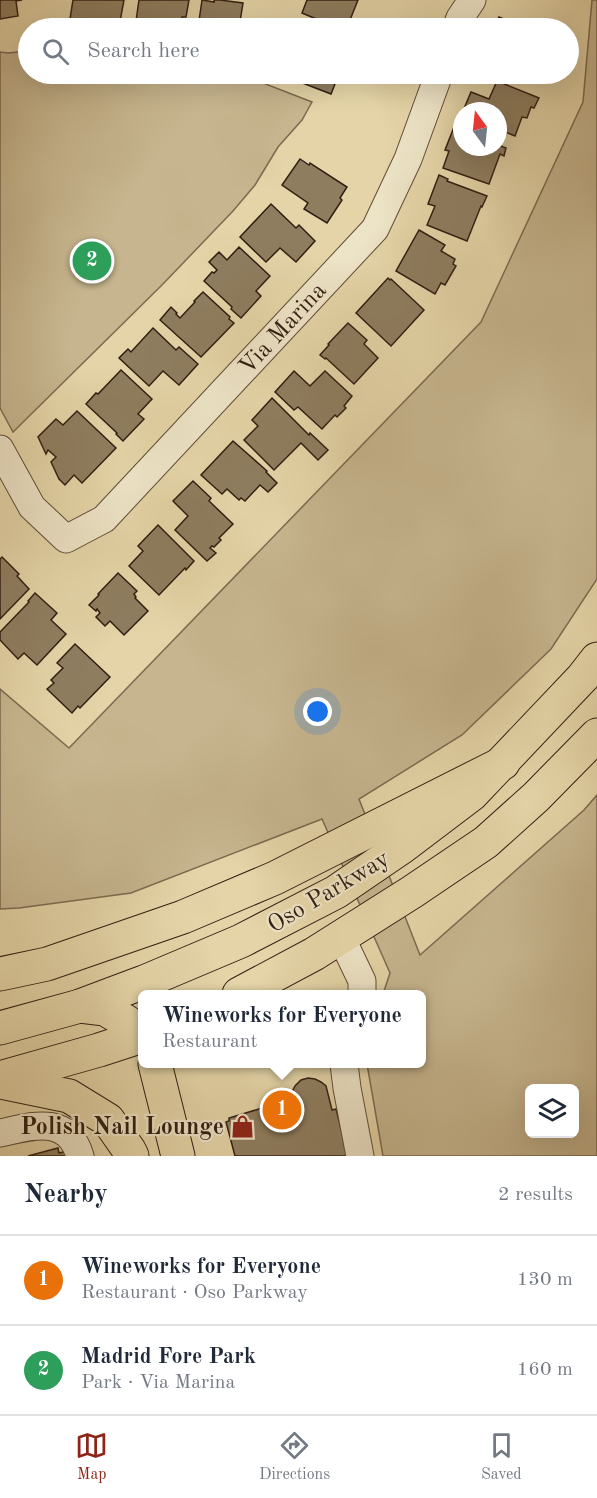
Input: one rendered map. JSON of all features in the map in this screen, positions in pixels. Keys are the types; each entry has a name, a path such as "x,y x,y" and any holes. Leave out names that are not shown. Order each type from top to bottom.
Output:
{"main road":[{"name":"Oso Parkway","path":"0,1028 80,1006 144,982 241,941 336,892 472,795 583,677 597,659"},
{"name":"Oso Parkway","path":"246,990 314,954 486,842 537,797 597,735"},
{"path":"0,974 47,964 183,917 265,883 503,763"},
{"path":"336,892 336,915 341,937"},
{"path":"80,1006 105,1009 127,1022 138,1035"},
{"path":"0,1080 99,1050 138,1044"},
{"path":"152,1068 178,1156"},
{"path":"0,1080 69,1096 108,1120 132,1156"}],"street":[{"path":"460,18 472,0"},
{"name":"Via Marina","path":"0,449 32,507 66,539 104,519 375,229 408,159 436,84"},
{"path":"341,937 362,981 362,990"},
{"path":"344,1068 360,1156"},
{"path":"0,1132 39,1125 51,1126 71,1137 80,1156"}],"shaded area":[{"path":"592,0 597,0 597,579 551,649 462,735 359,799 420,955 584,810 597,795 597,1156 383,1156 368,1068 426,1068 426,990 384,990 390,973 322,819 131,893 0,909 0,689 69,748 481,322 583,102"},
{"path":"0,52 18,52 18,84 266,84 312,102 302,120 278,147 255,185 233,211 162,285 13,432 0,408"}],"building":[{"path":"0,0 22,0 16,1 18,16 0,19"},
{"path":"73,0 124,0 121,18 70,18"},
{"path":"139,0 189,0 186,17 136,18"},
{"path":"202,0 243,3 241,18 199,18"},
{"path":"307,0 358,0 351,18 314,18 302,13"},
{"path":"305,84 335,84 331,94"},
{"path":"496,84 504,84 539,98 534,108 531,107 527,118 522,117 515,136 507,133 507,102 467,102 471,92 489,99"},
{"path":"453,130 453,156 499,156 489,184 443,168 449,151 445,150"},
{"path":"300,159 347,187 340,198 342,200 327,223 304,209 308,203 282,185"},
{"path":"439,175 448,179 447,181 487,196 467,241 427,225 435,206 428,204"},
{"path":"271,204 296,228 299,225 315,241 296,262 280,248 266,262 240,237"},
{"path":"419,230 445,245 441,251 455,259 453,264 456,266 445,285 441,283 435,294 396,271"},
{"path":"239,247 270,276 256,291 261,296 241,318 204,281 217,270 209,262 219,252 227,260"},
{"path":"388,278 424,310 391,346 356,313"},
{"path":"203,292 234,323 201,357 160,320 171,307 180,318"},
{"path":"348,323 367,340 364,344 378,358 354,384 320,355"},
{"path":"153,328 176,350 179,347 198,364 179,385 163,371 149,386 119,358 128,349 131,352"},
{"path":"121,370 152,399 138,414 144,419 123,441 86,404"},
{"path":"294,371 310,386 325,371 352,396 344,406 346,408 337,417 335,415 322,429 298,407 294,410 275,392"},
{"path":"272,398 309,435 310,433 328,450 318,460 301,443 274,470 244,440 258,426 252,420"},
{"path":"77,411 116,448 82,483 74,475 65,485 59,479 51,462 56,457 48,450 46,454 38,437 56,419 63,425"},
{"path":"233,441 277,483 268,492 260,485 245,501 241,498 239,500 227,489 222,494 201,475"},
{"path":"193,481 211,498 209,501 233,524 219,538 221,540 210,548 216,553 207,561 175,530 188,516 173,501"},
{"path":"158,525 194,561 159,595 129,566 143,551 138,546"},
{"path":"2,557 19,574 17,576 29,589 0,619 0,559"},
{"path":"118,573 137,591 134,594 135,598 148,611 124,635 110,621 105,626 96,617 100,613 97,609 96,611 89,605"},
{"path":"35,593 57,613 51,620 66,634 37,665 24,653 18,659 0,640 0,632"},
{"path":"75,644 110,677 80,708 78,706 72,713 47,689 54,683 51,680 63,668 57,663"},
{"path":"315,1079 326,1086 332,1110 336,1109 348,1156 235,1156 226,1122 229,1118 269,1106 268,1104 292,1099 295,1086 301,1080"},
{"path":"58,1148 59,1153 72,1150 74,1156 28,1156"}],"place":[{"name":"Madrid Fore Park","path":"92,261"},
{"name":"Wineworks for Everyone","path":"282,1110"},
{"name":"Polish Nail Lounge","path":"242,1126"}]}
